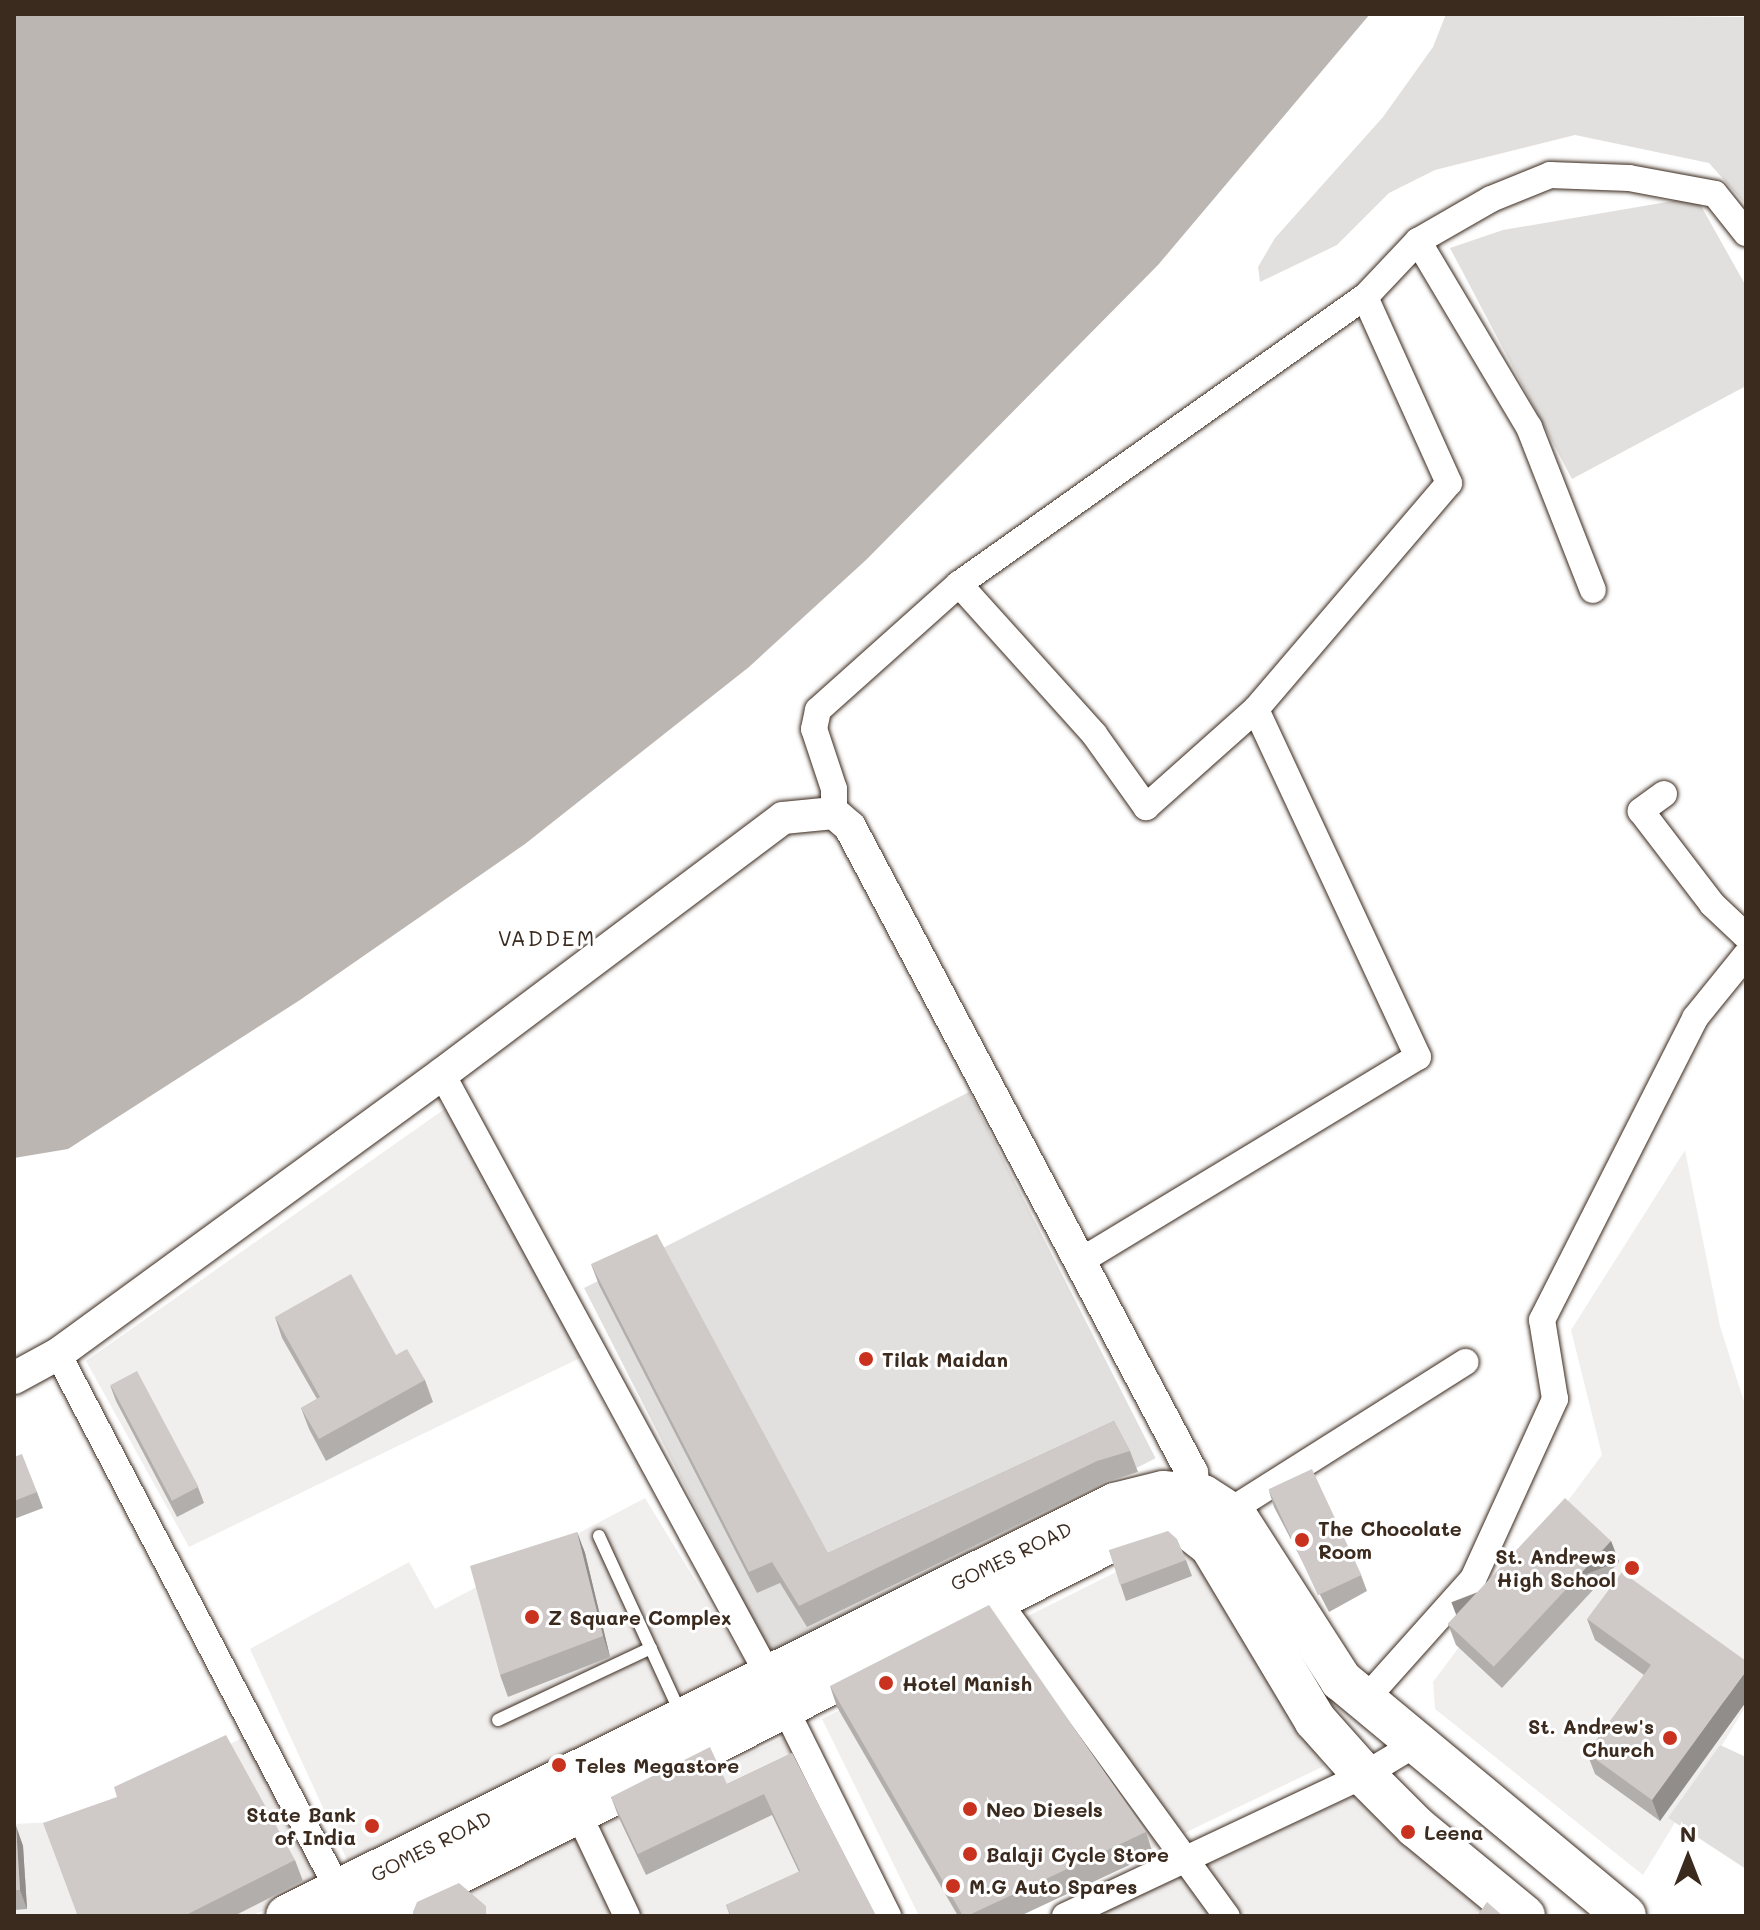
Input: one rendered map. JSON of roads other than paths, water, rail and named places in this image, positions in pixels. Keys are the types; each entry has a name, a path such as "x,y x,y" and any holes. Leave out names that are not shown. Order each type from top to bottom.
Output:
{"main road":[{"name":"GOMES ROAD","path":"374,1916 578,1813 776,1692 1115,1504 1143,1494 1204,1517"},
{"path":"1204,1517 1264,1554 1341,1680 1363,1702 1625,1916"},
{"path":"1204,1517 1315,1720 1416,1827 1524,1916"},
{"name":"GOMES ROAD","path":"287,1916 345,1904 684,1720 776,1692 997,1600 1149,1523 1178,1523 1204,1517"}],"street":[{"path":"834,813 834,789 814,729 818,710 959,584 1365,297 1418,241 1491,199 1550,175 1629,178 1715,194 1746,233"},
{"path":"1418,241 1529,427 1593,590"},
{"path":"959,584 1094,734 1146,807 1256,709 1449,483 1365,297"},
{"path":"1079,1262 1418,1057 1256,709"},
{"path":"1664,794 1641,811 1712,904 1746,936"},
{"path":"14,1378 58,1354 442,1074 783,818 834,813 850,827 1192,1473 1204,1517 1465,1362"},
{"path":"1363,1702 1473,1579 1555,1399 1542,1320 1695,1018 1746,955"},
{"path":"442,1074 776,1692 888,1916"},
{"path":"58,1354 345,1904"},
{"path":"997,1600 1227,1916"},
{"path":"1065,1916 1364,1775 1414,1745"},
{"path":"578,1813 627,1916"}],"lane":[{"path":"599,1536 684,1720"},
{"path":"498,1720 651,1648"}],"place":[{"name":"Tilak Maidan","path":"866,1359"},
{"name":"The Chocolate Room","path":"1302,1540"},
{"name":"St. Andrews High School","path":"1632,1568"},
{"name":"Z Square Complex","path":"532,1617"},
{"name":"Hotel Manish","path":"886,1683"},
{"name":"St. Andrew's Church","path":"1670,1738"},
{"name":"Teles Megastore","path":"559,1765"},
{"name":"Neo Diesels","path":"970,1809"},
{"name":"State Bank of India","path":"372,1826"},
{"name":"Leena","path":"1408,1832"},
{"name":"Balaji Cycle Store","path":"970,1854"},
{"name":"M.G Auto Spares","path":"953,1886"}],"district":[{"name":"VADDEM","path":"547,938"}]}
